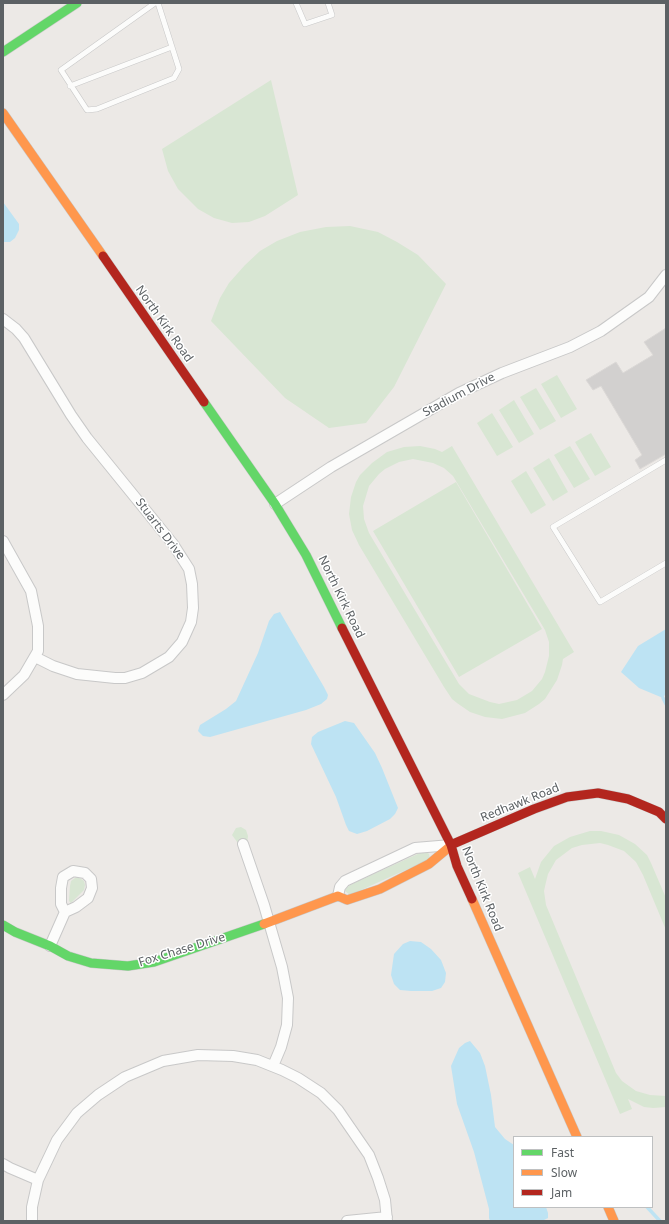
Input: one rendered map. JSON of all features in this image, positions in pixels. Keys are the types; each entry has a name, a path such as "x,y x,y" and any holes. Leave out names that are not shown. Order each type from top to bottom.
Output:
{"main road":[{"path":"3,52 77,3"},
{"name":"North Kirk Road","path":"3,113 274,504 306,555 452,845 457,866 577,1136"},
{"name":"Redhawk Road","path":"452,845 534,809 567,797 598,793 628,799 659,812 666,819"},
{"name":"Fox Chase Drive","path":"3,925 15,932 50,946 68,956 91,963 128,966 154,962 338,896 347,900 380,888 429,864 452,845"},
{"path":"608,1208 614,1221"}],"street":[{"name":"Stadium Drive","path":"274,504 331,467 458,393 502,373 570,347 601,330 649,296 666,274"},
{"name":"Stuarts Drive","path":"3,319 16,329 24,338 71,415 87,438 177,550 188,569 192,584 193,608 191,622 182,642 168,657 142,673 125,678 77,674 35,658"},
{"path":"3,541 31,591 38,626 38,651 35,658 24,675 3,695"},
{"path":"243,844 264,905 283,972 288,998 287,1025 281,1047 273,1066"},
{"path":"338,896 340,887 345,881 415,848 452,845"},
{"path":"50,946 65,912"},
{"path":"32,1221 32,1207 38,1180 57,1140 77,1113 98,1095 125,1076 163,1061 198,1055 233,1056 257,1060 273,1066 298,1078 321,1093 338,1110 369,1155 385,1200 387,1219 347,1221"},
{"path":"3,1164 38,1180"}],"lane":[{"path":"156,3 172,47 179,69 174,78 97,109 86,110 61,70 156,3"},
{"path":"296,3 305,24 332,15 328,3"},
{"path":"70,86 172,47"},
{"path":"666,460 553,527 600,602 666,563"}],"green space":[{"path":"271,80 298,195 265,216 249,222 232,223 214,218 198,209 178,189 168,171 162,149"},
{"path":"350,226 378,232 397,242 418,255 446,284 394,387 366,423 329,428 285,398 211,321 220,298 229,283 260,251 277,241 300,232 326,227"},
{"path":"557,375 577,409 561,418 541,384"},
{"path":"536,388 556,421 540,430 520,397"},
{"path":"514,400 534,434 519,443 499,410"},
{"path":"492,413 513,447 497,456 477,423"},
{"path":"591,433 611,467 595,476 575,442"},
{"path":"420,446 442,452 452,446 574,652 563,659 557,680 545,699 525,713 502,719 485,717 470,712 452,699 359,545 352,530 349,514 351,497 360,475 372,463 387,452 404,447","holes":["413,459 433,463 444,468 453,476 545,630 549,642 549,656 545,672 542,679 532,691 517,700 499,704 490,702 469,694 459,684 369,533 364,519 363,506 369,486 385,469 399,462"]},
{"path":"570,446 590,479 574,488 554,455"},
{"path":"549,458 568,492 553,501 533,468"},
{"path":"526,471 546,505 531,514 511,481"},
{"path":"456,482 542,629 459,677 373,531"},
{"path":"241,827 246,830 248,836 246,851 243,850 232,835 236,828"},
{"path":"590,831 601,831 619,835 635,844 647,855 666,898 666,930 636,862 624,851 600,843 572,848 556,860 548,874 544,891 546,905 616,1073 622,1081 636,1091 650,1095 666,1096 666,1107 644,1107 628,1099 632,1109 620,1114 518,873 530,867 535,879 541,862 554,846 570,837"},
{"path":"426,851 429,854 430,859 350,895 345,891 347,887 354,883"},
{"path":"78,877 84,881 84,890 71,903 69,901 71,881"}],"water":[{"path":"3,202 19,224 19,230 15,238 10,242 3,242"},
{"path":"280,612 324,687 328,695 327,699 321,704 306,710 210,737 203,736 198,731 200,725 236,701 258,653 269,621 274,614"},
{"path":"666,629 666,693 663,698 639,688 621,672 638,646"},
{"path":"345,721 354,723 375,753 398,808 390,819 367,831 357,834 349,831 336,797 311,744 312,737 318,732"},
{"path":"410,941 421,942 431,949 441,960 446,973 445,982 441,988 432,991 411,991 400,990 394,984 391,975 394,954 403,944"},
{"path":"470,1041 480,1053 485,1066 491,1095 495,1127 505,1139 513,1144 513,1208 546,1208 548,1218 544,1220 490,1221 489,1209 474,1152 457,1104 451,1066 459,1048"}],"building":[{"path":"666,328 666,454 640,469 635,460 642,455 601,386 593,390 586,380 616,362 623,373 653,355 644,342"}],"waterway":[{"path":"663,698 666,704"},
{"path":"648,1208 660,1221"}],"traffic: fast":[{"path":"3,52 77,3"},
{"path":"204,402 275,504 306,555 342,628"},
{"path":"3,925 15,932 50,946 68,956 91,963 128,966 154,962 264,924"}],"traffic: slow":[{"path":"3,113 103,256"},
{"path":"264,924 338,896 347,900 380,889 429,864 453,844"},
{"path":"472,899 577,1136"},
{"path":"608,1208 614,1221"}],"traffic: jam":[{"path":"103,256 204,402"},
{"path":"342,628 451,845 457,866 472,899"},
{"path":"453,844 534,809 567,797 598,793 628,799 659,812 666,819"}]}
